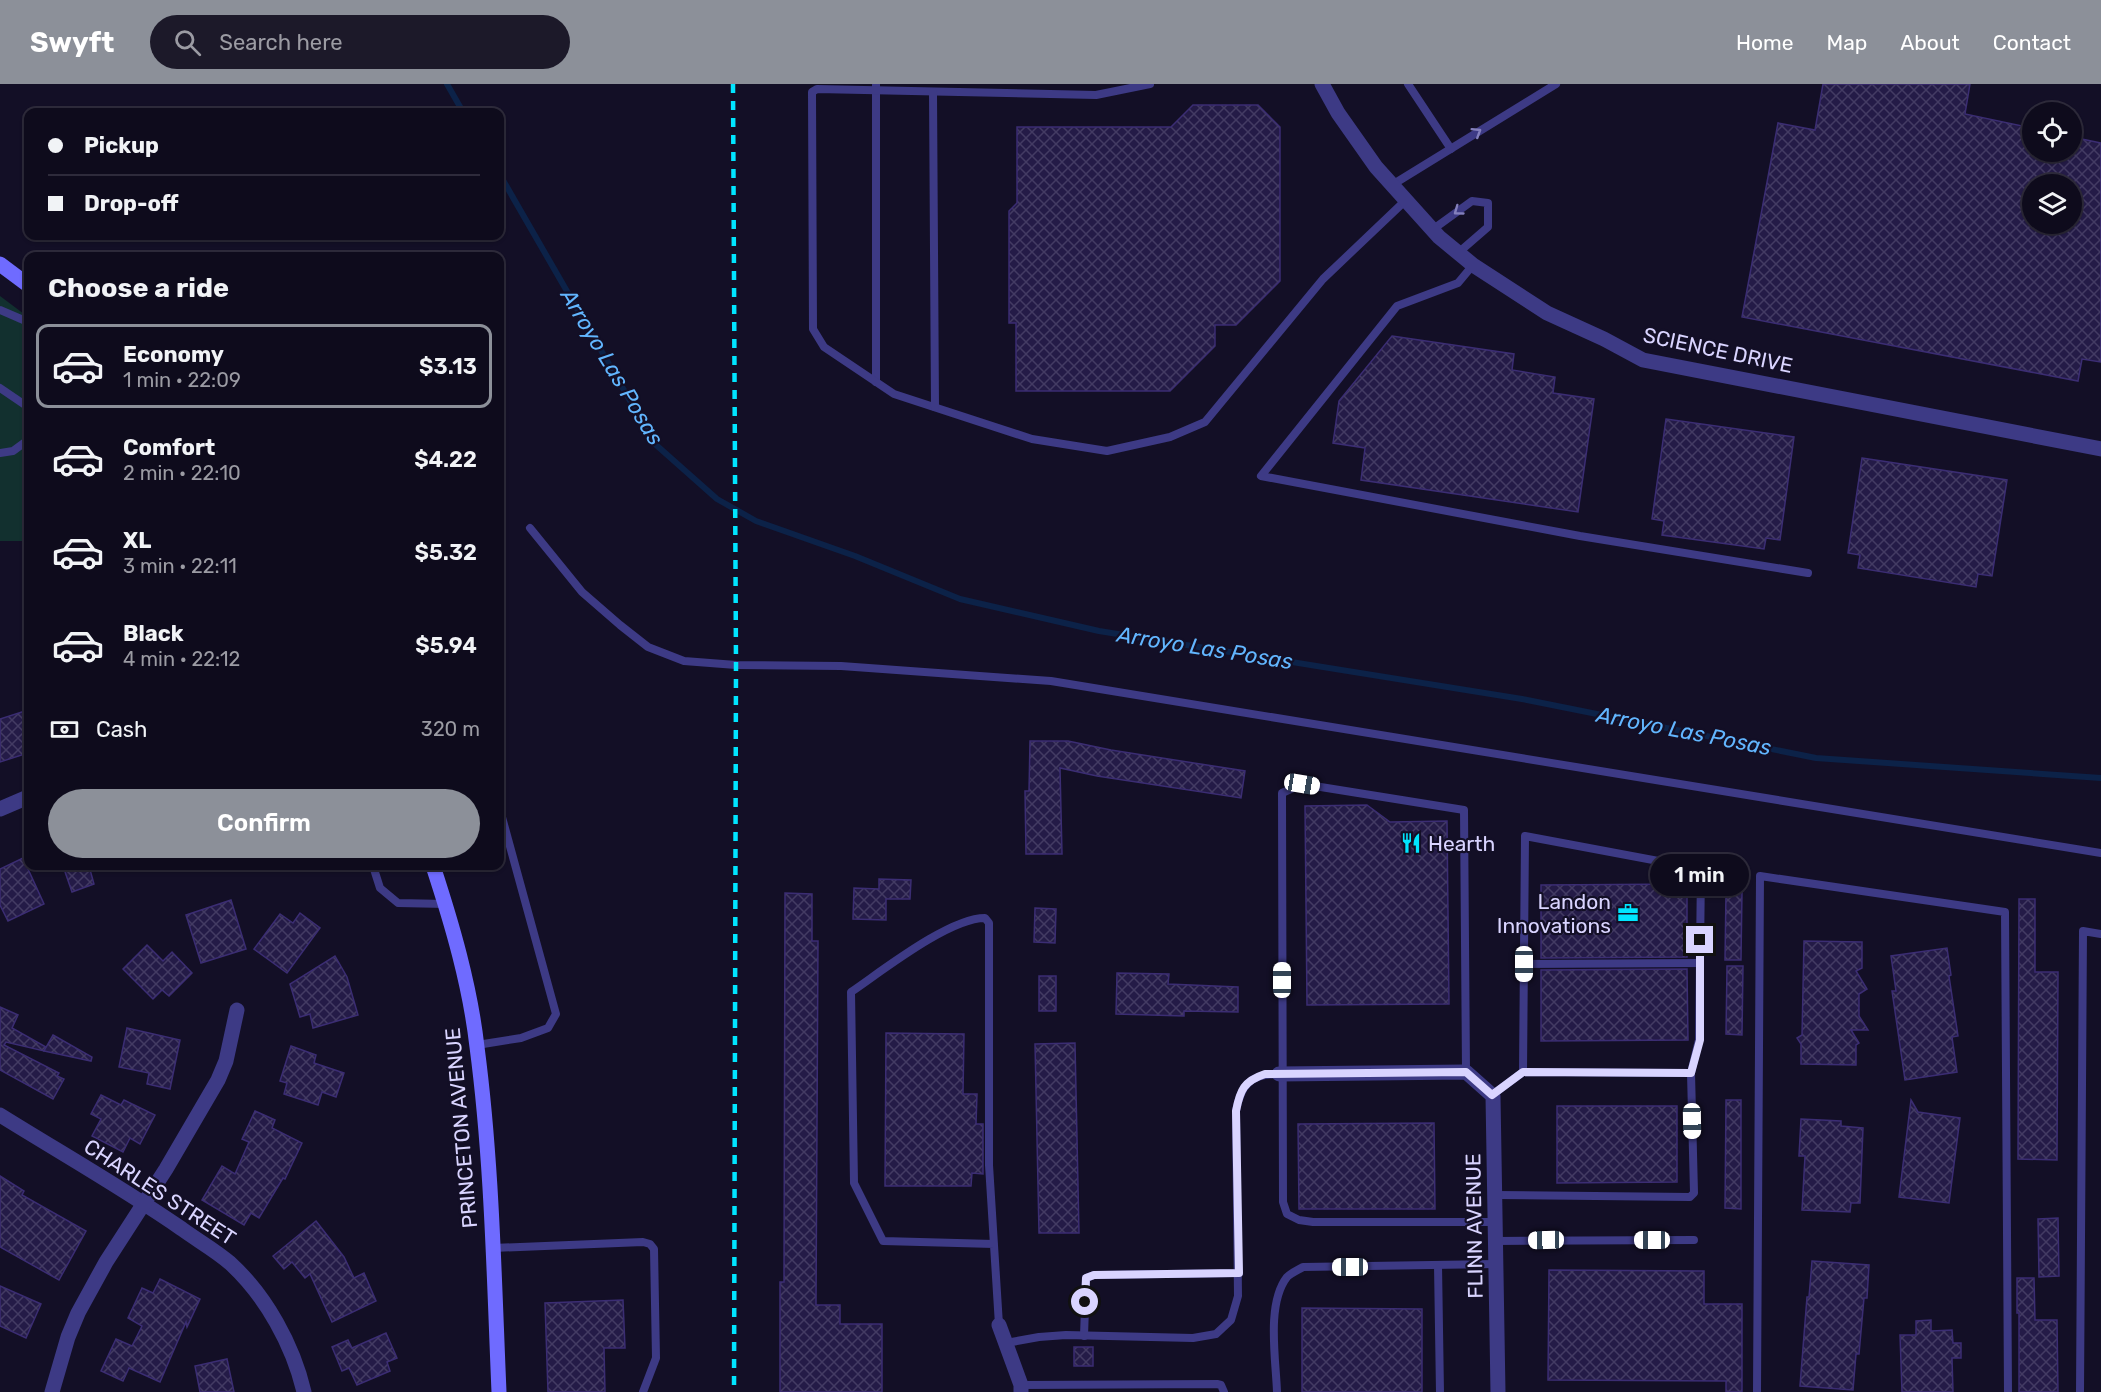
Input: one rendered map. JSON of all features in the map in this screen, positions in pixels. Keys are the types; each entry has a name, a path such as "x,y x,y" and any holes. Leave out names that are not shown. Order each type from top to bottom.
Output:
{"street":[{"name":"SCIENCE DRIVE","path":"1322,84 1356,140 1392,185 1432,230 1458,253 1547,313 1643,360 2101,449"},
{"path":"0,264 24,282"},
{"path":"0,809 24,799"},
{"name":"PRINCETON AVENUE","path":"434,870 446,904 464,975 477,1045 493,1248 499,1392"},
{"path":"52,1392 68,1337 78,1313 106,1262 145,1203 218,1080 226,1061 237,1010"},
{"path":"1281,1074 1466,1072 1492,1095"},
{"name":"FLINN AVENUE","path":"1492,1095 1498,1392"},
{"name":"CHARLES STREET","path":"0,1115 145,1203 230,1263 261,1298 278,1325 294,1360 304,1392"},
{"path":"999,1325 1021,1388"}],"lane":[{"path":"1150,84 1096,95 933,92 876,87 812,92 813,329 824,348 894,394 1032,439 1107,451 1170,436 1205,422 1323,279 1406,200"},
{"path":"1408,84 1451,149"},
{"path":"1392,185 1556,84"},
{"path":"876,87 876,382"},
{"path":"933,92 935,407"},
{"path":"1432,230 1472,201 1488,203 1488,227 1458,253"},
{"path":"1473,265 1458,283 1397,306 1261,476 1580,536 1808,573"},
{"path":"0,310 24,320"},
{"path":"0,388 24,404"},
{"path":"0,453 13,451 24,443"},
{"path":"530,528 582,592 612,619 648,647 684,661 736,665 841,666 1051,681 2101,853"},
{"path":"1466,1072 1464,810 1302,784 1282,794 1281,1074 1283,1202 1287,1214 1299,1220 1313,1222 1495,1222"},
{"path":"477,1045 521,1038 548,1028 556,1014 504,825"},
{"path":"1495,1195 1690,1197 1694,1193 1691,1073 1700,1040 1701,869 1525,836 1523,1072"},
{"path":"374,870 380,888 398,903 446,904"},
{"path":"1757,1392 1760,876 2005,912 2008,1392"},
{"path":"994,1244 883,1241 854,1183 851,992 947,928 979,918 985,918 989,923 989,1165 994,1244 999,1325"},
{"path":"2080,1392 2083,931 2101,934"},
{"path":"1524,964 1700,963"},
{"path":"1492,1095 1523,1072 1691,1073"},
{"path":"1006,1343 1039,1337 1193,1338 1216,1334 1231,1320 1238,1296 1239,1273 1236,1111 1240,1092 1253,1078 1265,1074 1281,1074"},
{"path":"1496,1241 1694,1240"},
{"path":"493,1248 644,1242 650,1244 654,1250 656,1358 643,1392"},
{"path":"1277,1392 1274,1317 1279,1292 1288,1276 1303,1267 1496,1264"},
{"path":"1438,1266 1440,1392"},
{"path":"1084,1336 1086,1278 1094,1275 1239,1273"},
{"path":"1021,1388 1217,1384 1221,1385 1224,1392"}],"green space":[{"path":"0,296 24,314 24,541 0,541"}],"building":[{"path":"1823,84 1970,84 1965,114 2022,126 2022,162 2082,162 2082,139 2101,143 2101,362 2082,359 2078,381 1742,317 1778,123 1815,130"},
{"path":"1193,105 1258,105 1280,127 1280,281 1236,325 1215,325 1215,346 1170,391 1016,391 1016,323 1009,323 1009,211 1017,203 1017,127 1171,127"},
{"path":"1392,336 1514,354 1512,370 1555,377 1553,393 1594,399 1578,512 1361,480 1365,448 1333,443 1339,401"},
{"path":"1666,419 1794,437 1780,540 1766,538 1764,549 1662,535 1664,521 1652,519"},
{"path":"1862,458 2007,480 1992,576 1978,574 1976,587 1858,568 1860,555 1848,553"},
{"path":"24,711 24,754 0,762 0,719"},
{"path":"1030,741 1068,741 1245,771 1241,798 1097,776 1060,768 1062,854 1026,854 1025,791 1029,791"},
{"path":"1367,805 1390,822 1447,821 1449,1004 1307,1005 1305,806"},
{"path":"23,858 24,870 28,870 44,904 8,921 0,905 0,869"},
{"path":"64,870 90,870 94,884 72,892"},
{"path":"879,879 911,880 910,899 886,899 886,920 853,919 854,888 879,889"},
{"path":"1687,884 1687,957 1541,958 1541,885"},
{"path":"1726,892 1742,892 1741,960 1725,960"},
{"path":"785,893 812,894 812,941 818,941 816,1305 840,1305 840,1324 882,1324 882,1392 780,1392 780,1282 784,1282"},
{"path":"2019,899 2035,899 2035,972 2058,972 2057,1160 2018,1159"},
{"path":"231,900 246,949 201,963 186,915"},
{"path":"1035,908 1056,909 1055,943 1034,942"},
{"path":"300,913 320,928 287,973 254,949 280,914 293,923"},
{"path":"1804,941 1862,942 1862,968 1856,971 1867,989 1859,994 1859,1016 1868,1030 1851,1030 1859,1043 1856,1045 1856,1065 1801,1064 1801,1044 1797,1038 1802,1035"},
{"path":"147,945 163,961 172,952 192,973 169,996 162,990 153,999 123,969"},
{"path":"1947,948 1958,1036 1952,1037 1957,1072 1905,1080 1892,991 1896,991 1891,956"},
{"path":"335,956 347,977 358,1015 313,1028 310,1014 300,1017 290,984"},
{"path":"1727,966 1743,966 1742,1035 1726,1034"},
{"path":"1687,969 1688,1040 1541,1041 1541,970"},
{"path":"1117,973 1169,974 1168,984 1238,987 1238,1012 1184,1011 1184,1016 1116,1014"},
{"path":"1039,976 1056,976 1056,1011 1039,1011"},
{"path":"0,1007 18,1015 12,1028 46,1047 44,1051 6,1042 4,1045 59,1073 57,1076 64,1079 53,1099 0,1070"},
{"path":"127,1028 180,1040 170,1089 147,1084 149,1073 119,1067"},
{"path":"886,1033 964,1034 963,1094 977,1094 976,1124 983,1124 983,1174 972,1173 971,1186 885,1186"},
{"path":"53,1035 92,1057 91,1061 44,1051"},
{"path":"1075,1043 1079,1233 1039,1233 1035,1044"},
{"path":"291,1046 316,1055 314,1063 344,1073 336,1097 322,1092 318,1105 284,1094 287,1083 280,1081"},
{"path":"101,1095 121,1105 124,1100 155,1115 140,1144 130,1138 123,1152 92,1136 101,1119 91,1114"},
{"path":"1726,1100 1741,1100 1741,1209 1725,1208"},
{"path":"1911,1100 1918,1112 1960,1118 1949,1203 1899,1197"},
{"path":"1557,1106 1677,1106 1677,1182 1557,1183"},
{"path":"255,1111 275,1120 272,1128 302,1143 285,1179 283,1178 259,1218 251,1213 244,1225 202,1200 222,1166 235,1174 249,1142 242,1139"},
{"path":"1801,1119 1841,1121 1841,1126 1863,1128 1860,1203 1851,1203 1850,1212 1802,1210 1805,1156 1799,1156"},
{"path":"1434,1123 1435,1209 1299,1209 1298,1124"},
{"path":"0,1176 24,1191 22,1195 86,1231 59,1280 0,1247"},
{"path":"2058,1218 2059,1276 2039,1277 2038,1219"},
{"path":"316,1221 344,1257 354,1278 364,1273 376,1301 332,1322 310,1274 305,1278 292,1262 284,1269 273,1256"},
{"path":"1812,1261 1869,1265 1867,1298 1864,1298 1853,1390 1800,1386"},
{"path":"1549,1270 1704,1271 1704,1304 1742,1304 1742,1392 1726,1392 1726,1381 1548,1380"},
{"path":"2017,1278 2034,1278 2035,1320 2057,1320 2058,1392 2019,1392"},
{"path":"160,1279 200,1299 187,1327 186,1322 160,1382 129,1368 123,1381 101,1371 116,1339 132,1346 142,1326 128,1318 142,1288 153,1293"},
{"path":"0,1286 41,1304 26,1338 0,1326"},
{"path":"623,1300 625,1348 604,1348 605,1392 548,1392 545,1303"},
{"path":"1302,1308 1422,1309 1422,1392 1302,1392"},
{"path":"1931,1320 1931,1331 1952,1330 1953,1343 1961,1343 1961,1358 1952,1358 1953,1392 1902,1392 1900,1335 1916,1335 1916,1321"},
{"path":"386,1333 397,1358 387,1362 390,1371 357,1385 349,1368 342,1371 332,1347 348,1340 352,1348"},
{"path":"1074,1347 1093,1347 1093,1366 1074,1366"},
{"path":"227,1359 234,1392 200,1392 195,1366"}],"waterway":[{"name":"Arroyo Las Posas","path":"447,84 461,108"},
{"name":"Arroyo Las Posas","path":"504,182 655,444 717,499 756,521 855,556 960,599 1099,631 1522,699 1816,758 2101,778"}],"railway":[{"path":"733,84 736,665 734,1392"}],"place":[{"name":"Hearth","path":"1411,843"},
{"name":"Landon Innovations","path":"1628,913"}],"route":[{"path":"1085,1302 1086,1278 1094,1275 1239,1273 1236,1111 1240,1092 1253,1078 1265,1074 1466,1072 1492,1095 1523,1072 1691,1073 1700,1040 1700,940"}]}
